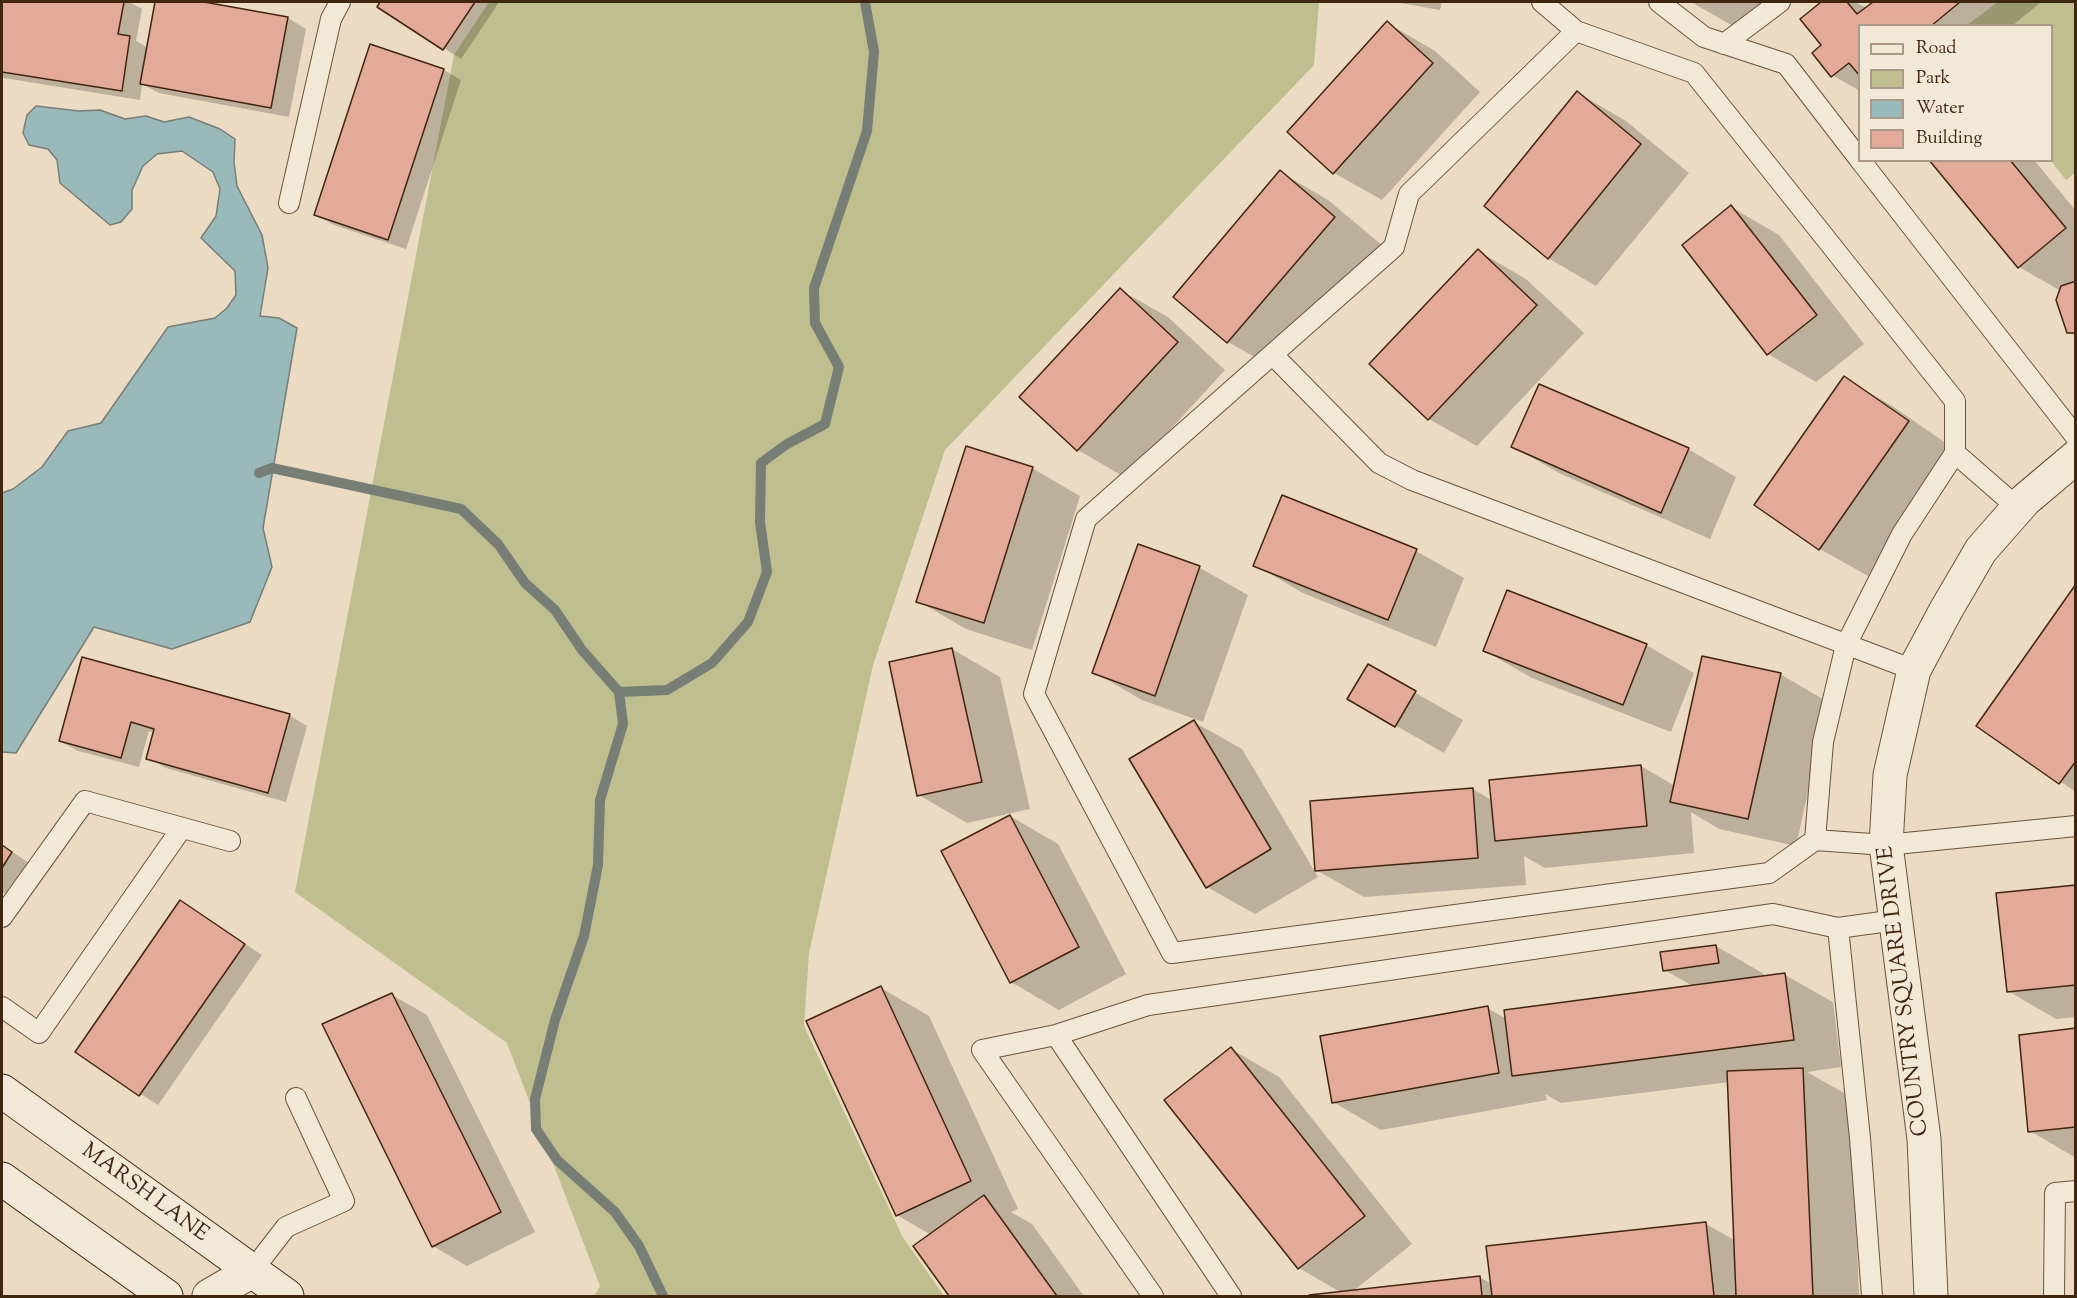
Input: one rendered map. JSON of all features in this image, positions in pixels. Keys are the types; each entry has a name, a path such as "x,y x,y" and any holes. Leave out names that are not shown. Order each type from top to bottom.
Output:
{"street":[{"name":"COUNTRY SQUARE DRIVE","path":"1930,1296 1924,1139 1886,846 1890,775 1914,670 1981,550 2025,500 2076,457"},
{"name":"MARSH LANE","path":"2,1091 250,1284 287,1296"},
{"path":"3,1184 166,1296"},
{"path":"209,1296 250,1284"}],"lane":[{"path":"289,203 331,19 340,2"},
{"path":"1542,2 1576,31 1694,73 1955,401 1955,453 1902,534 1846,645 1823,742 1815,840"},
{"path":"1659,2 1704,37 1786,64 1858,157"},
{"path":"1724,44 1780,2"},
{"path":"1576,31 1409,194 1394,247 1086,519 1034,693 1172,953 1769,873 1815,840 1886,846 2076,826"},
{"path":"1862,162 2076,437"},
{"path":"1273,355 1379,463 1412,480 1914,670"},
{"path":"1955,453 2018,508"},
{"path":"2,917 85,801 230,841"},
{"path":"2,1007 39,1033 181,829"},
{"path":"1153,1296 982,1050 1056,1035 1148,1005 1773,914 1838,928 1896,920"},
{"path":"1838,928 1860,1138 1872,1296"},
{"path":"1056,1035 1231,1296"},
{"path":"250,1284 286,1227 344,1201 296,1098"},
{"path":"2054,1296 2055,1193 2076,1191"}],"green space":[{"path":"489,2 1319,2 1314,65 945,450 873,665 809,953 804,1026 902,1236 944,1296 594,1296 600,1286 507,1043 295,892 454,55"},
{"path":"1998,2 2075,2 2075,173 2066,180 2052,162 2053,24 1968,24"}],"water":[{"path":"36,106 79,111 100,110 125,119 146,116 164,122 189,117 220,129 235,139 234,162 237,186 262,235 268,268 260,316 279,318 297,328 263,528 272,567 250,622 172,649 94,627 16,753 2,752 2,493 13,489 42,467 68,431 101,423 168,327 215,318 227,308 236,295 235,271 201,238 216,216 220,189 213,172 182,151 157,154 143,166 132,190 132,209 121,222 110,225 60,183 57,160 48,149 29,145 23,133 27,115"}],"building":[{"path":"2,2 124,2 118,34 130,36 122,91 2,72"},
{"path":"155,2 204,2 288,17 271,108 140,84"},
{"path":"380,2 475,2 443,50 377,7"},
{"path":"1821,2 1847,2 1857,14 1873,2 1960,2 1933,24 1858,24 1858,74 1849,63 1831,77 1812,53 1821,45 1800,19"},
{"path":"1387,21 1433,63 1333,174 1287,132"},
{"path":"370,44 444,69 388,240 314,215"},
{"path":"1577,91 1641,144 1548,259 1484,206"},
{"path":"1931,162 2012,162 2066,228 2018,268"},
{"path":"1280,170 1335,217 1227,343 1173,297"},
{"path":"1731,205 1817,315 1767,355 1682,245"},
{"path":"1478,249 1537,305 1428,420 1369,364"},
{"path":"2076,281 2076,333 2067,333 2056,300 2061,286"},
{"path":"1120,288 1178,342 1077,451 1019,397"},
{"path":"1844,376 1909,421 1819,550 1754,505"},
{"path":"1539,384 1689,448 1661,513 1511,447"},
{"path":"966,446 1033,467 984,623 916,602"},
{"path":"1282,495 1417,549 1388,620 1253,566"},
{"path":"1138,544 1200,566 1155,696 1092,673"},
{"path":"2076,584 2076,761 2059,784 1976,726"},
{"path":"1507,590 1647,644 1623,705 1483,651"},
{"path":"952,648 982,782 917,796 889,662"},
{"path":"1702,656 1781,673 1748,819 1670,802"},
{"path":"82,657 290,714 268,793 146,759 154,729 131,722 121,758 59,741"},
{"path":"1368,664 1416,691 1395,727 1347,699"},
{"path":"1194,720 1271,849 1206,888 1129,759"},
{"path":"1641,765 1647,826 1495,841 1489,780"},
{"path":"1473,788 1478,858 1315,871 1310,801"},
{"path":"1010,815 1079,947 1010,983 941,851"},
{"path":"2,845 12,852 2,868"},
{"path":"2076,885 2076,985 2007,992 1996,893"},
{"path":"180,900 245,944 139,1096 75,1052"},
{"path":"1716,945 1719,963 1663,971 1660,952"},
{"path":"1785,973 1794,1040 1512,1076 1504,1010"},
{"path":"881,986 971,1181 896,1216 806,1021"},
{"path":"392,993 501,1212 432,1247 322,1024"},
{"path":"1488,1006 1499,1073 1332,1103 1320,1036"},
{"path":"2076,1028 2076,1127 2028,1132 2019,1035"},
{"path":"1231,1047 1365,1216 1298,1269 1164,1100"},
{"path":"1803,1068 1813,1296 1736,1296 1727,1071"},
{"path":"984,1195 1057,1296 949,1296 913,1246"},
{"path":"1706,1222 1714,1296 1492,1296 1486,1246"},
{"path":"1480,1276 1482,1296 1309,1296 1309,1295"}],"waterway":[{"path":"663,1296 639,1246 615,1212 557,1160 536,1129 535,1099 555,1020 584,936 598,865 600,800 623,724 619,692 667,690 712,663 748,622 767,572 760,522 761,463 787,444 825,424 839,367 815,323 814,288 867,131 874,52 865,2"},
{"path":"259,473 272,468 461,509 498,544 525,583 555,610 582,650 619,692"}]}
